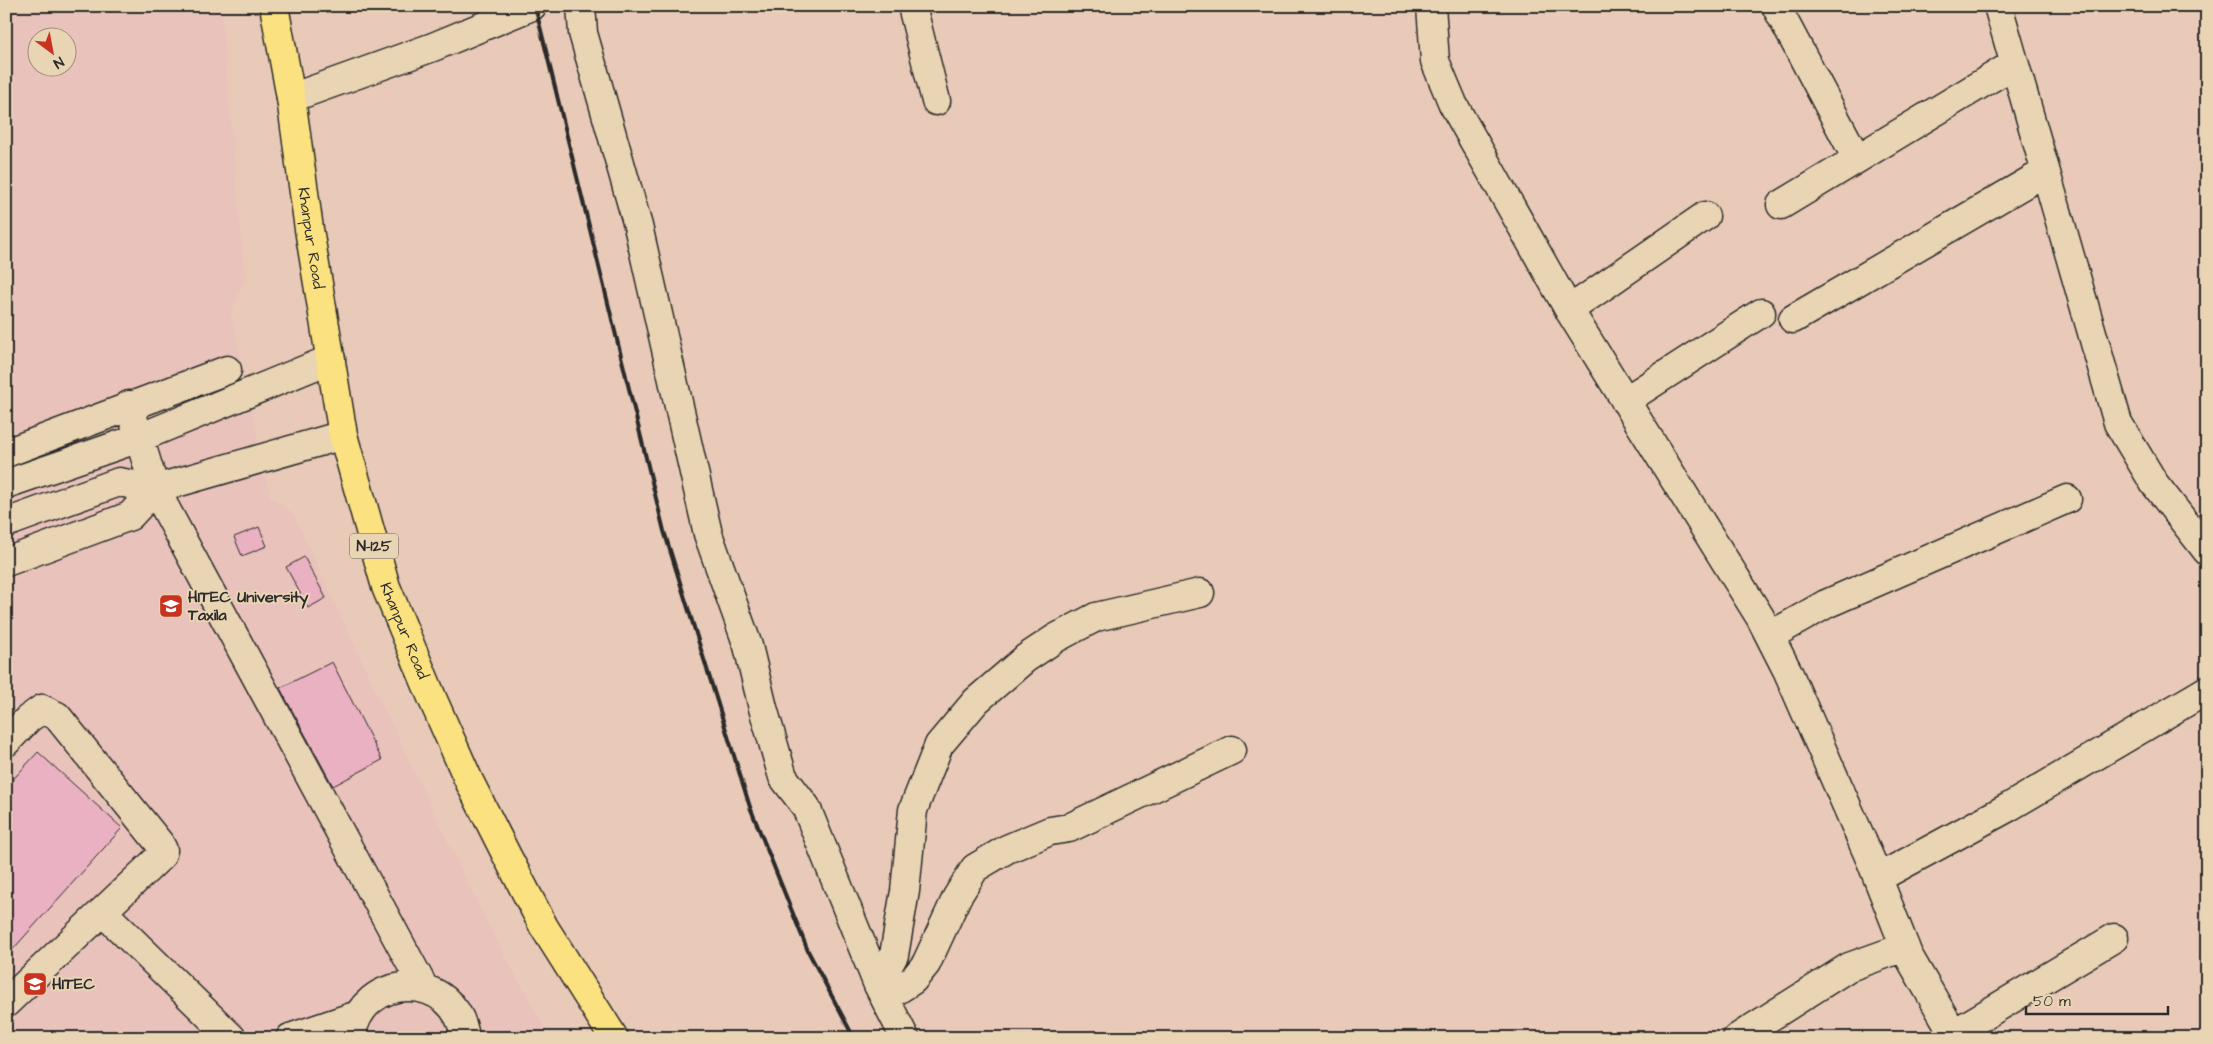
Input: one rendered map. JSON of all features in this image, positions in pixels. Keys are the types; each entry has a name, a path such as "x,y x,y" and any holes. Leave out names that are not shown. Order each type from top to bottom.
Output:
{"highway":[{"name":"Khanpur Road","path":"274,6 291,98 309,229 343,435 386,586 469,781 544,927 614,1038"}],"street":[{"path":"291,98 433,47 532,6"},
{"path":"580,6 583,32 638,226 708,534 748,646 763,708 783,777 806,807 881,992 905,1038"},
{"path":"912,6 936,101"},
{"path":"1431,6 1436,61 1453,104 1568,310 1760,617 1788,672 1878,878 1905,946 1952,1036 2114,938"},
{"path":"1776,6 1856,160"},
{"path":"1998,6 2118,423 2154,483 2207,551"},
{"path":"1781,205 2014,64"},
{"path":"1793,319 2045,172"},
{"path":"1568,310 1705,216"},
{"path":"1625,401 1761,313"},
{"path":"6,484 140,438 331,359"},
{"path":"6,453 129,405 227,370"},
{"path":"129,405 155,489 424,988"},
{"path":"6,523 119,482 155,489 343,435"},
{"path":"6,562 130,516 155,489"},
{"path":"1770,636 1826,604 2066,499"},
{"path":"881,992 894,955 905,892 913,810 939,745 976,701 1026,658 1056,638 1096,617 1200,593"},
{"path":"1878,878 2009,807 2207,690"},
{"path":"6,742 28,719 42,709 56,716 163,850 161,856 6,1003"},
{"path":"881,992 913,980 926,964 957,897 975,868 1007,849 1050,831 1069,828 1232,750"},
{"path":"103,912 232,1038"},
{"path":"1736,1038 1849,967 1905,946"},
{"path":"290,1038 355,1026 368,1002 386,991 409,986 424,988 437,994 449,1003 458,1015 465,1038"}],"shaded area":[{"name":"HITEC University Taxila","path":"6,6 221,6 245,278 231,313 270,496 293,513 485,919 550,1038 6,1038"}],"building":[{"path":"259,527 267,546 242,556 234,537"},
{"path":"304,557 326,598 308,608 286,567"},
{"path":"332,662 382,760 333,786 280,688"},
{"path":"38,752 122,828 6,957 6,787"}],"railway":[{"path":"535,6 664,531 750,807 808,951 854,1038"}],"place":[{"name":"HITEC University Taxila","path":"171,606"},
{"name":"HITEC","path":"35,984"}]}
